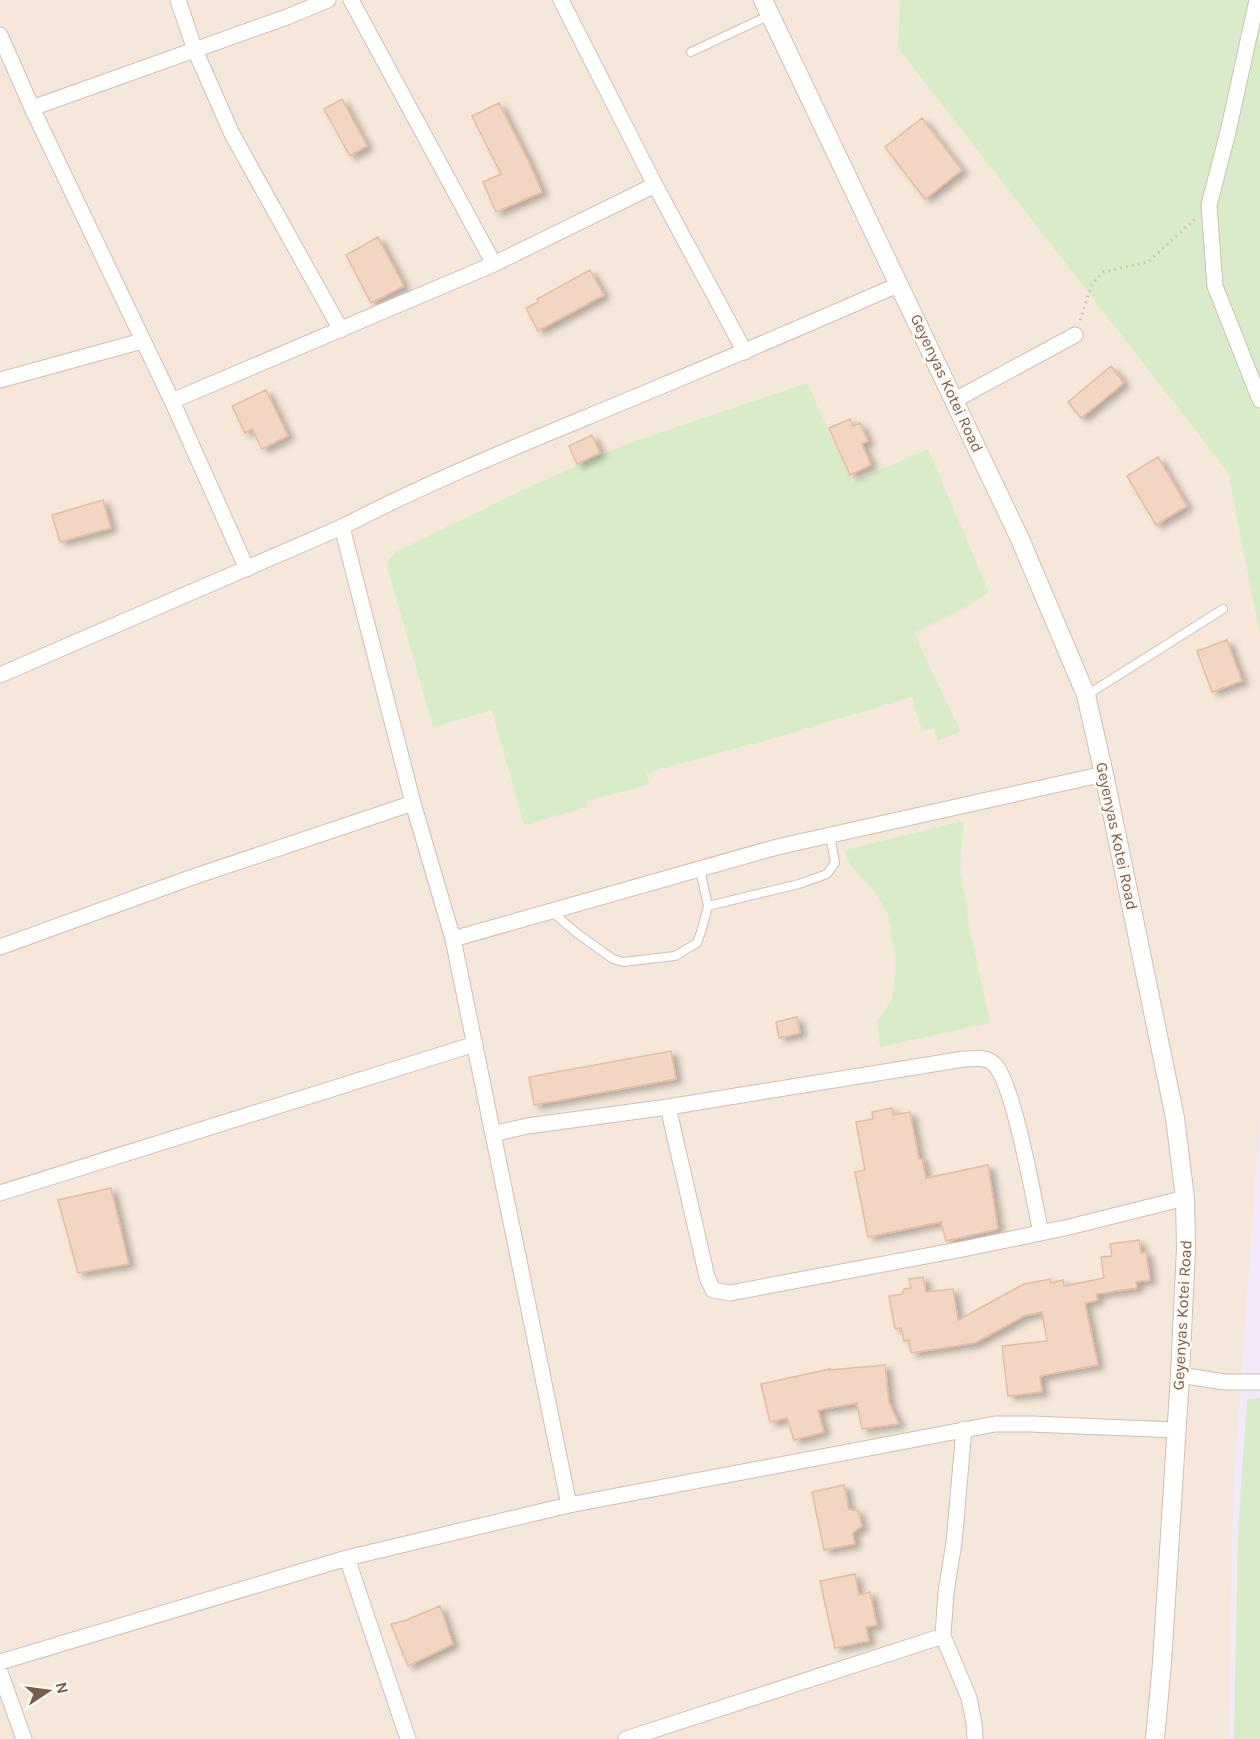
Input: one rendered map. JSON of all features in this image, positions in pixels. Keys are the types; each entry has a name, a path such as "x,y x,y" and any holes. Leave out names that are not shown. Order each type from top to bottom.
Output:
{"street":[{"path":"178,0 195,50 232,134 341,330"},
{"path":"32,108 328,0"},
{"path":"351,0 494,264"},
{"path":"561,0 655,185 744,352"},
{"path":"1257,0 1228,132 1209,205 1215,286 1260,400"},
{"name":"Geyenyas Kotei Road","path":"767,7 1020,539 1086,695 1104,774 1175,1118 1185,1198 1186,1248 1180,1375 1155,1739"},
{"path":"0,36 172,401 247,568"},
{"path":"172,401 494,264 655,185"},
{"path":"0,675 342,527 391,502 495,456 900,284"},
{"path":"955,400 1075,335"},
{"path":"0,380 142,341"},
{"path":"342,527 413,803 453,939 568,1505"},
{"path":"453,939 777,847 1104,774"},
{"path":"0,947 190,878 413,803"},
{"path":"0,1193 475,1044"},
{"path":"493,1134 527,1126 668,1107 964,1059 986,1059 996,1065 1004,1079 1014,1109 1041,1233"},
{"path":"668,1107 707,1277 713,1290 730,1293 1041,1233 1185,1198"},
{"path":"1180,1375 1224,1382 1260,1382"},
{"path":"0,1662 347,1558 568,1505 995,1425 1032,1424 1176,1431"},
{"path":"964,1429 943,1636 969,1698 975,1739"},
{"path":"347,1558 408,1739"},
{"path":"627,1739 943,1636"},
{"path":"0,1672 24,1739"}],"lane":[{"path":"691,52 767,7"},
{"path":"1086,695 1223,609"},
{"path":"708,906 799,884 827,874 835,863 830,835"},
{"path":"551,911 613,959 623,962 675,956 697,943 708,906 700,869"}],"path":[{"path":"1075,335 1092,284 1103,272 1148,262 1209,205"}],"shaded area":[{"path":"0,0 1260,0 1260,1739 0,1739"},
{"path":"1260,1114 1260,1739 1229,1739 1233,1497"}],"green space":[{"path":"900,0 1260,0 1260,634 1228,472 898,48"},
{"path":"807,383 852,482 928,449 989,592 968,606 914,633 960,731 938,741 934,728 922,731 912,697 646,773 650,784 587,801 588,807 524,825 492,710 433,727 388,570 388,561 396,552 516,493 624,445"},
{"path":"964,821 960,867 970,929 990,1023 880,1047 877,1021 892,1000 896,964 888,914 875,892 850,865 844,850"},
{"path":"1260,1398 1260,1739 1234,1739 1238,1533 1247,1399"}],"building":[{"path":"342,99 367,146 350,156 324,109"},
{"path":"499,103 542,192 496,212 483,182 501,174 472,116"},
{"path":"922,118 962,170 925,199 885,147"},
{"path":"378,237 404,286 371,303 346,255"},
{"path":"590,270 604,295 538,331 526,308 538,302 537,299"},
{"path":"1111,366 1124,383 1081,418 1068,402"},
{"path":"266,390 288,436 262,449 252,429 245,433 232,406"},
{"path":"850,419 853,426 860,423 868,441 862,444 871,465 850,475 829,428"},
{"path":"592,435 600,453 577,464 569,446"},
{"path":"1158,457 1187,506 1156,525 1127,476"},
{"path":"103,500 111,528 60,542 52,515"},
{"path":"1227,640 1242,681 1212,692 1197,651"},
{"path":"797,1017 800,1033 779,1038 776,1022"},
{"path":"671,1051 676,1079 534,1105 529,1077"},
{"path":"892,1108 893,1115 910,1112 919,1159 922,1159 926,1178 988,1165 998,1229 946,1241 941,1222 868,1237 855,1172 865,1170 856,1122 873,1119 872,1112"},
{"path":"111,1188 129,1264 78,1273 58,1200"},
{"path":"1139,1240 1141,1253 1146,1252 1150,1280 1136,1282 1137,1288 1096,1294 1098,1300 1085,1303 1098,1365 1040,1376 1042,1392 1008,1396 1002,1346 1047,1341 1042,1312 1024,1316 975,1343 911,1353 909,1340 904,1341 901,1328 895,1329 889,1296 902,1294 904,1289 911,1288 909,1279 923,1277 926,1292 953,1289 958,1320 1024,1284 1050,1279 1051,1283 1063,1280 1064,1286 1104,1278 1101,1257 1112,1256 1110,1244"},
{"path":"885,1365 889,1402 899,1424 862,1429 857,1403 818,1410 824,1432 794,1440 787,1418 770,1422 761,1384 830,1369"},
{"path":"844,1485 849,1509 858,1511 862,1526 853,1533 855,1544 824,1550 812,1492"},
{"path":"855,1574 859,1595 870,1592 877,1625 866,1627 869,1641 835,1648 820,1581"},
{"path":"440,1606 453,1644 408,1666 391,1624"}]}
